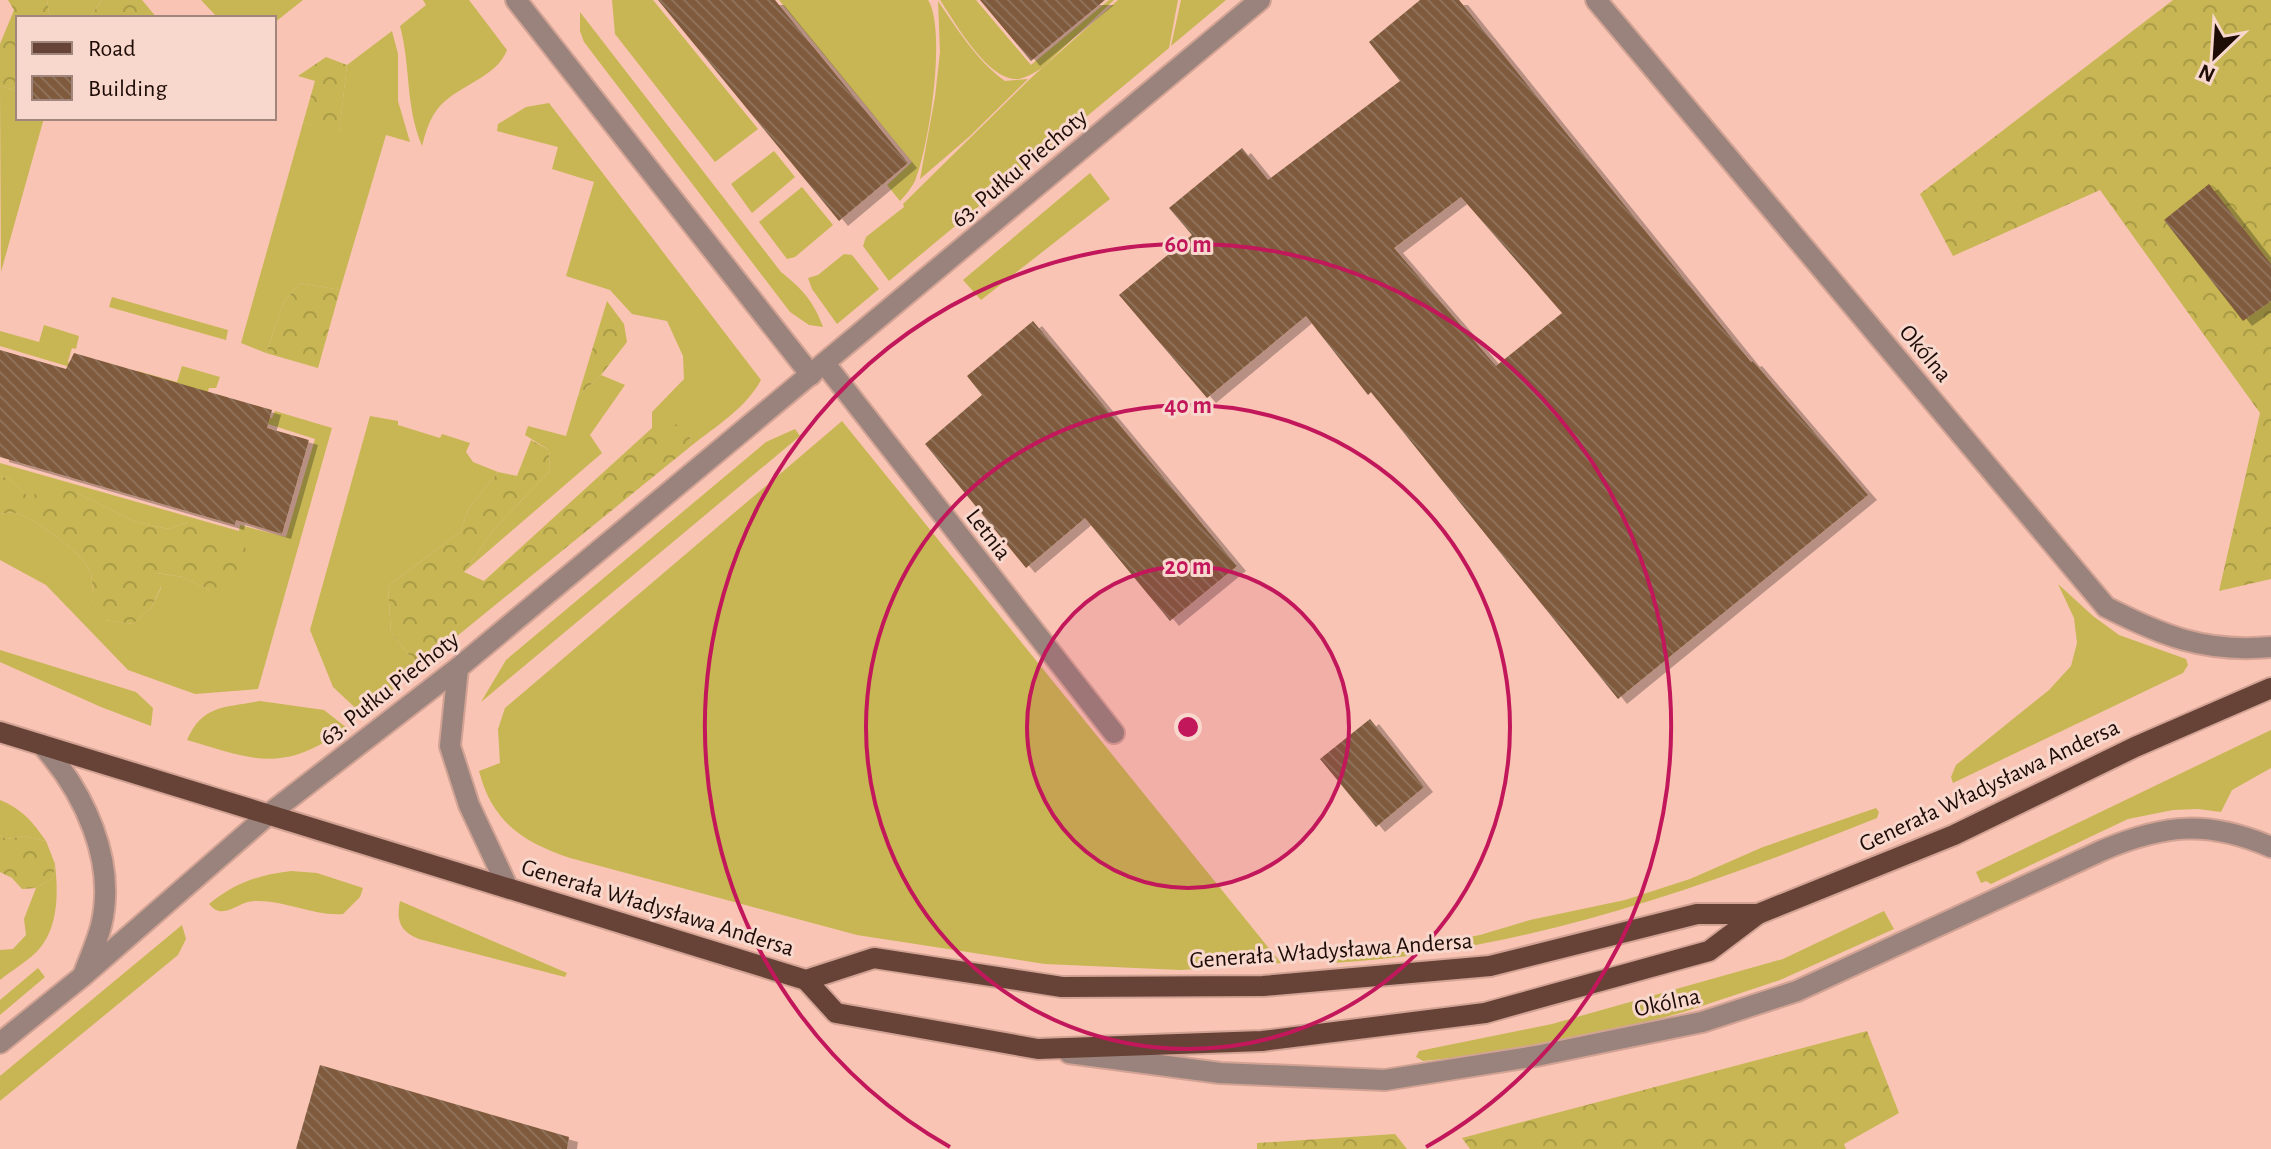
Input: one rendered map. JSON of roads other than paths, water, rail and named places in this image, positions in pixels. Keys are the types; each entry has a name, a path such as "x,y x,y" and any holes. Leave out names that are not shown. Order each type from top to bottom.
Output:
{"main road":[{"name":"Generała Władysława Andersa","path":"0,732 806,980 874,958 1062,987 1263,986 1490,966 1697,914 1758,914 1954,835 2135,747 2271,688"},
{"path":"806,980 836,1013 1038,1049 1262,1041 1485,1013 1709,951 1758,914"}],"street":[{"path":"516,0 818,370"},
{"name":"63. Pułku Piechoty","path":"0,1043 83,976 269,814 458,668 1260,0"},
{"name":"Okólna","path":"1596,0 2106,607 2149,629 2203,647 2271,647"},
{"name":"Letnia","path":"818,370 1114,733"},
{"path":"458,668 450,746 469,805 508,888"},
{"path":"42,745 64,769 78,792 92,827 103,873 105,897 101,926 83,976"},
{"name":"Okólna","path":"1038,1049 1220,1073 1385,1080 1536,1056 1702,1022 1785,995 2103,850 2148,833 2180,827 2207,829 2271,847"}]}
